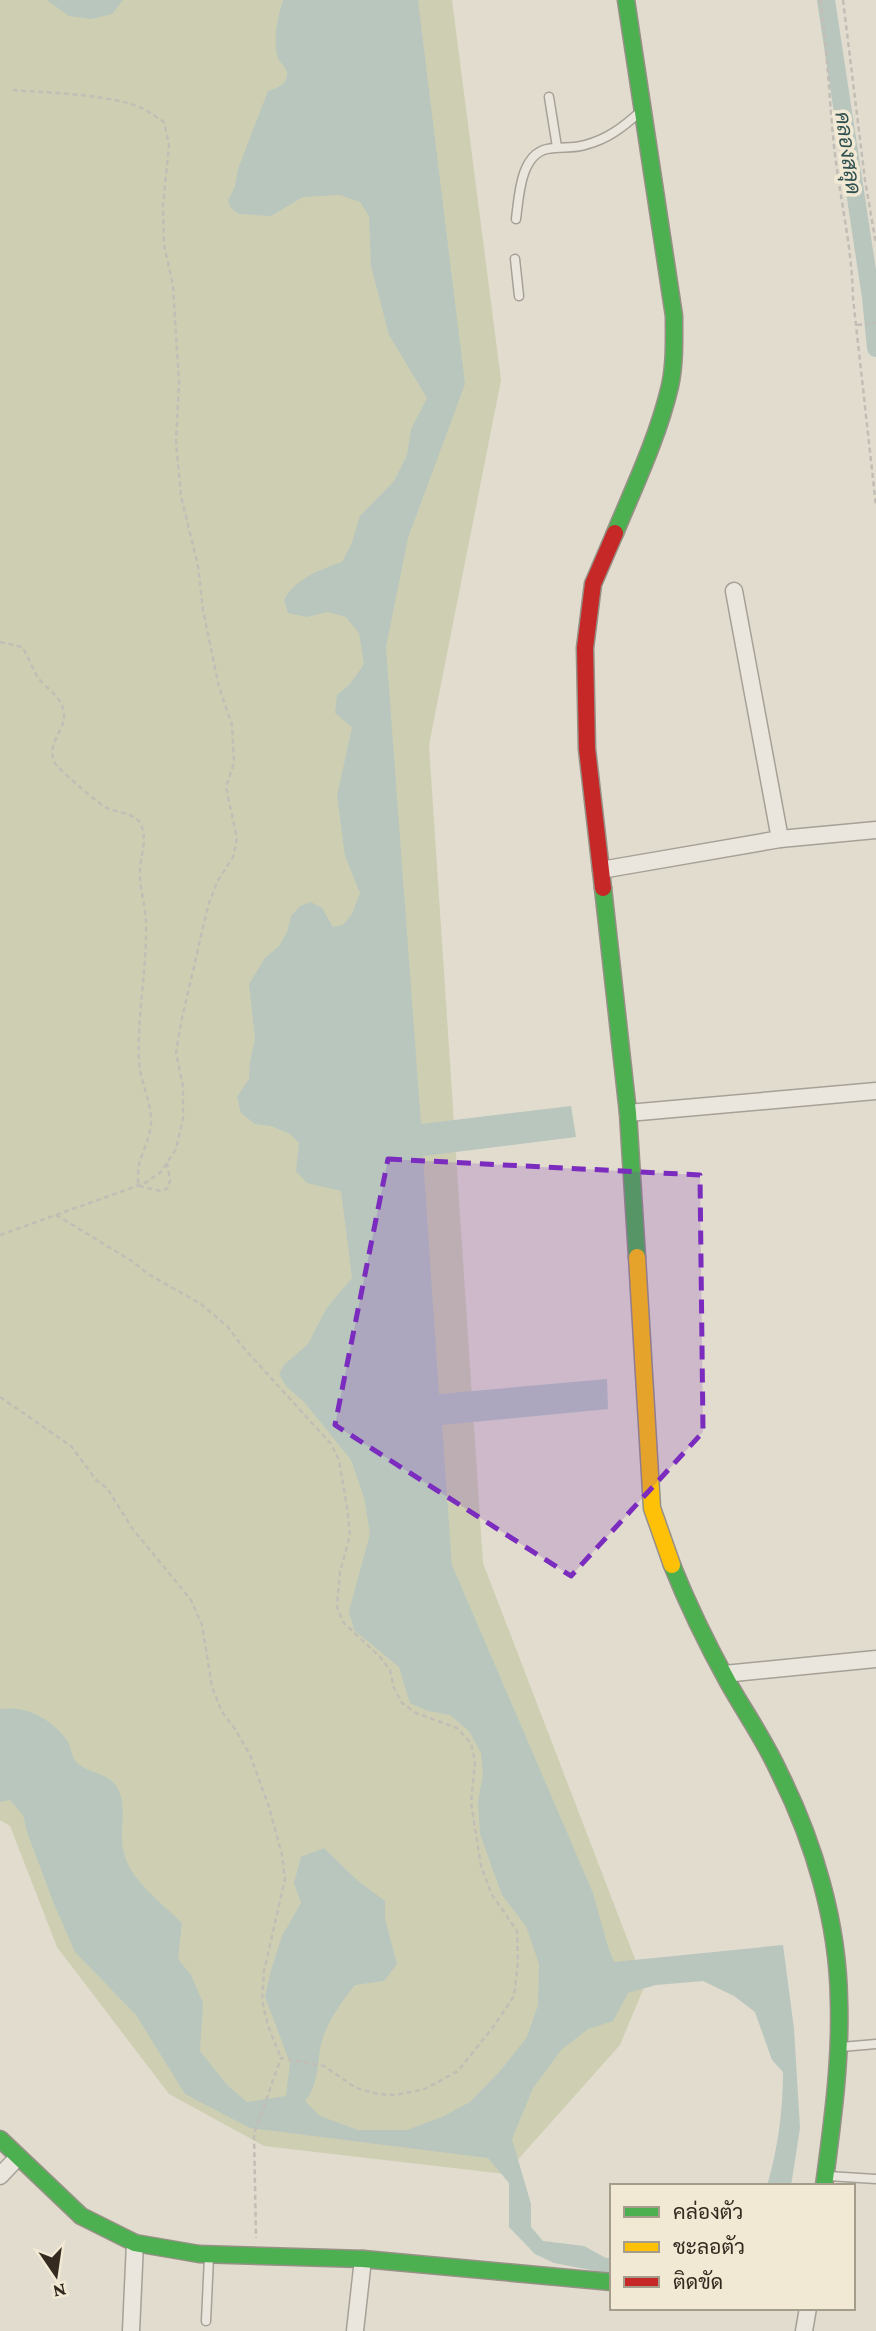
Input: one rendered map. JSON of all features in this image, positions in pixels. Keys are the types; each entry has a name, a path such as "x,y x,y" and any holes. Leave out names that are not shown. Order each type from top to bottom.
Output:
{"street":[{"path":"626,0 674,316 674,356 670,385 653,442 593,584 585,648 587,749 628,1113 652,1507 673,1566 724,1674 766,1746 796,1808 818,1870 829,1915 838,1975 838,2047 824,2181"},
{"path":"734,591 780,839"},
{"path":"601,870 780,839 876,830"},
{"path":"628,1113 876,1091"},
{"path":"724,1674 876,1659"},
{"path":"0,2139 81,2216 135,2243 209,2254 363,2259 610,2282"},
{"path":"0,2176 18,2157"},
{"path":"131,2331 135,2243"},
{"path":"355,2331 363,2259"},
{"path":"804,2331 808,2310"}],"lane":[{"path":"549,97 557,148"},
{"path":"516,219 520,189 527,168 536,155 545,149 583,146 607,138 643,110"},
{"path":"515,260 519,296"},
{"path":"838,2047 876,2044"},
{"path":"824,2181 876,2179"},
{"path":"206,2321 209,2254"}],"path":[{"path":"820,0 825,31 833,142 859,324 876,506"},
{"path":"843,0 865,180 876,244"},
{"path":"0,1235 138,1186 160,1172 176,1149 183,1119 183,1087 176,1052 182,1018 208,906 217,882 233,857 237,838 226,788 234,763 232,725 219,687 203,610 198,566 181,496 176,442 179,383 173,285 164,246 163,205 169,145 164,122 145,109 88,96 12,90"},
{"path":"859,324 876,323"},
{"path":"0,642 22,647 39,679 62,703 65,716 53,741 55,764 96,802 138,820 143,830 140,874 146,920 139,1064 151,1117 150,1132 139,1165 138,1186"},
{"path":"138,1186 160,1191 168,1188 170,1180 167,1163"},
{"path":"56,1214 132,1261 148,1274 201,1304 228,1327 331,1444 339,1460 349,1535 340,1572 337,1607 343,1622 390,1670 394,1688 402,1703 416,1713 457,1728 471,1743 475,1762 471,1803 481,1866 491,1892 517,1931 518,1962 514,1996 458,2071 425,2089 396,2095 378,2094 356,2088 324,2066 281,2058"},
{"path":"0,1397 71,1446 96,1480 107,1488 132,1528 191,1600 202,1625 212,1687 222,1712 250,1755 269,1807 282,1855 285,1879 264,1971 262,2000 268,2026 281,2058 254,2134 256,2256"}],"highlighted area":[{"path":"388,1159 700,1175 703,1432 571,1576 335,1425"}],"green space":[{"path":"0,0 452,0 501,380 429,745 483,1563 645,1985 620,2045 505,2174 264,2146 169,2094 57,1947 10,1826 0,1820"}],"shaded area":[{"path":"47,0 123,0 112,14 91,19 69,16"},
{"path":"283,0 418,0 465,384 408,538 386,647 421,1124 571,1106 576,1137 423,1156 439,1394 607,1379 608,1409 442,1425 452,1565 593,1893 614,1962 783,1945 794,2029 800,2128 791,2184 768,2184 779,2129 783,2072 772,2060 755,2012 734,1996 703,1981 656,1985 628,1993 613,2021 588,2029 561,2050 533,2088 512,2139 531,2204 531,2227 543,2241 584,2246 610,2258 610,2274 554,2263 535,2254 509,2227 509,2183 488,2158 250,2128 185,2094 136,2015 75,1952 54,1904 23,1815 10,1800 0,1802 0,1709 20,1709 47,1721 68,1742 76,1762 111,1780 121,1798 122,1842 126,1860 147,1890 182,1923 178,1959 191,1975 203,2003 200,2051 227,2085 247,2102 286,2096 290,2063 265,1997 282,1936 301,1903 294,1883 301,1857 324,1848 357,1880 385,1901 385,1919 397,1964 384,1981 355,1985 329,2023 321,2045 314,2086 305,2101 320,2116 358,2130 407,2130 442,2117 470,2102 501,2070 527,2037 538,2005 539,1964 526,1926 502,1895 480,1834 478,1802 483,1774 481,1753 469,1731 450,1715 428,1711 410,1703 399,1667 354,1630 349,1611 370,1534 364,1497 351,1460 305,1403 286,1386 279,1374 284,1365 308,1344 326,1309 352,1278 341,1191 307,1183 296,1171 299,1143 290,1134 271,1126 255,1124 241,1113 237,1097 249,1079 255,1038 249,984 265,958 279,946 287,932 291,916 300,906 311,902 322,908 333,927 343,925 352,914 360,893 345,856 337,796 352,727 335,713 337,695 350,684 364,664 359,633 346,617 328,612 307,617 288,613 284,600 302,581 342,562 351,545 360,516 394,481 407,455 411,429 427,398 389,335 371,266 369,216 360,202 340,195 303,197 271,216 239,214 231,208 228,201 268,91 283,84 286,79 286,69 278,58 276,48"}],"waterway":[{"name":"คลองสลุด","path":"826,0 871,297 876,348"}],"traffic: fast":[{"path":"615,533 659,424 670,386 674,351 674,316 626,0"},
{"path":"603,888 628,1113 637,1257"},
{"path":"672,1565 713,1655 768,1749 792,1799 822,1883 838,1971 839,2024 835,2094 824,2184"},
{"path":"0,2139 81,2216 135,2243 199,2254 363,2259 610,2282"}],"traffic: slow":[{"path":"637,1257 652,1508 672,1565"}],"traffic: jam":[{"path":"603,888 587,749 585,648 593,584 615,533"}]}
